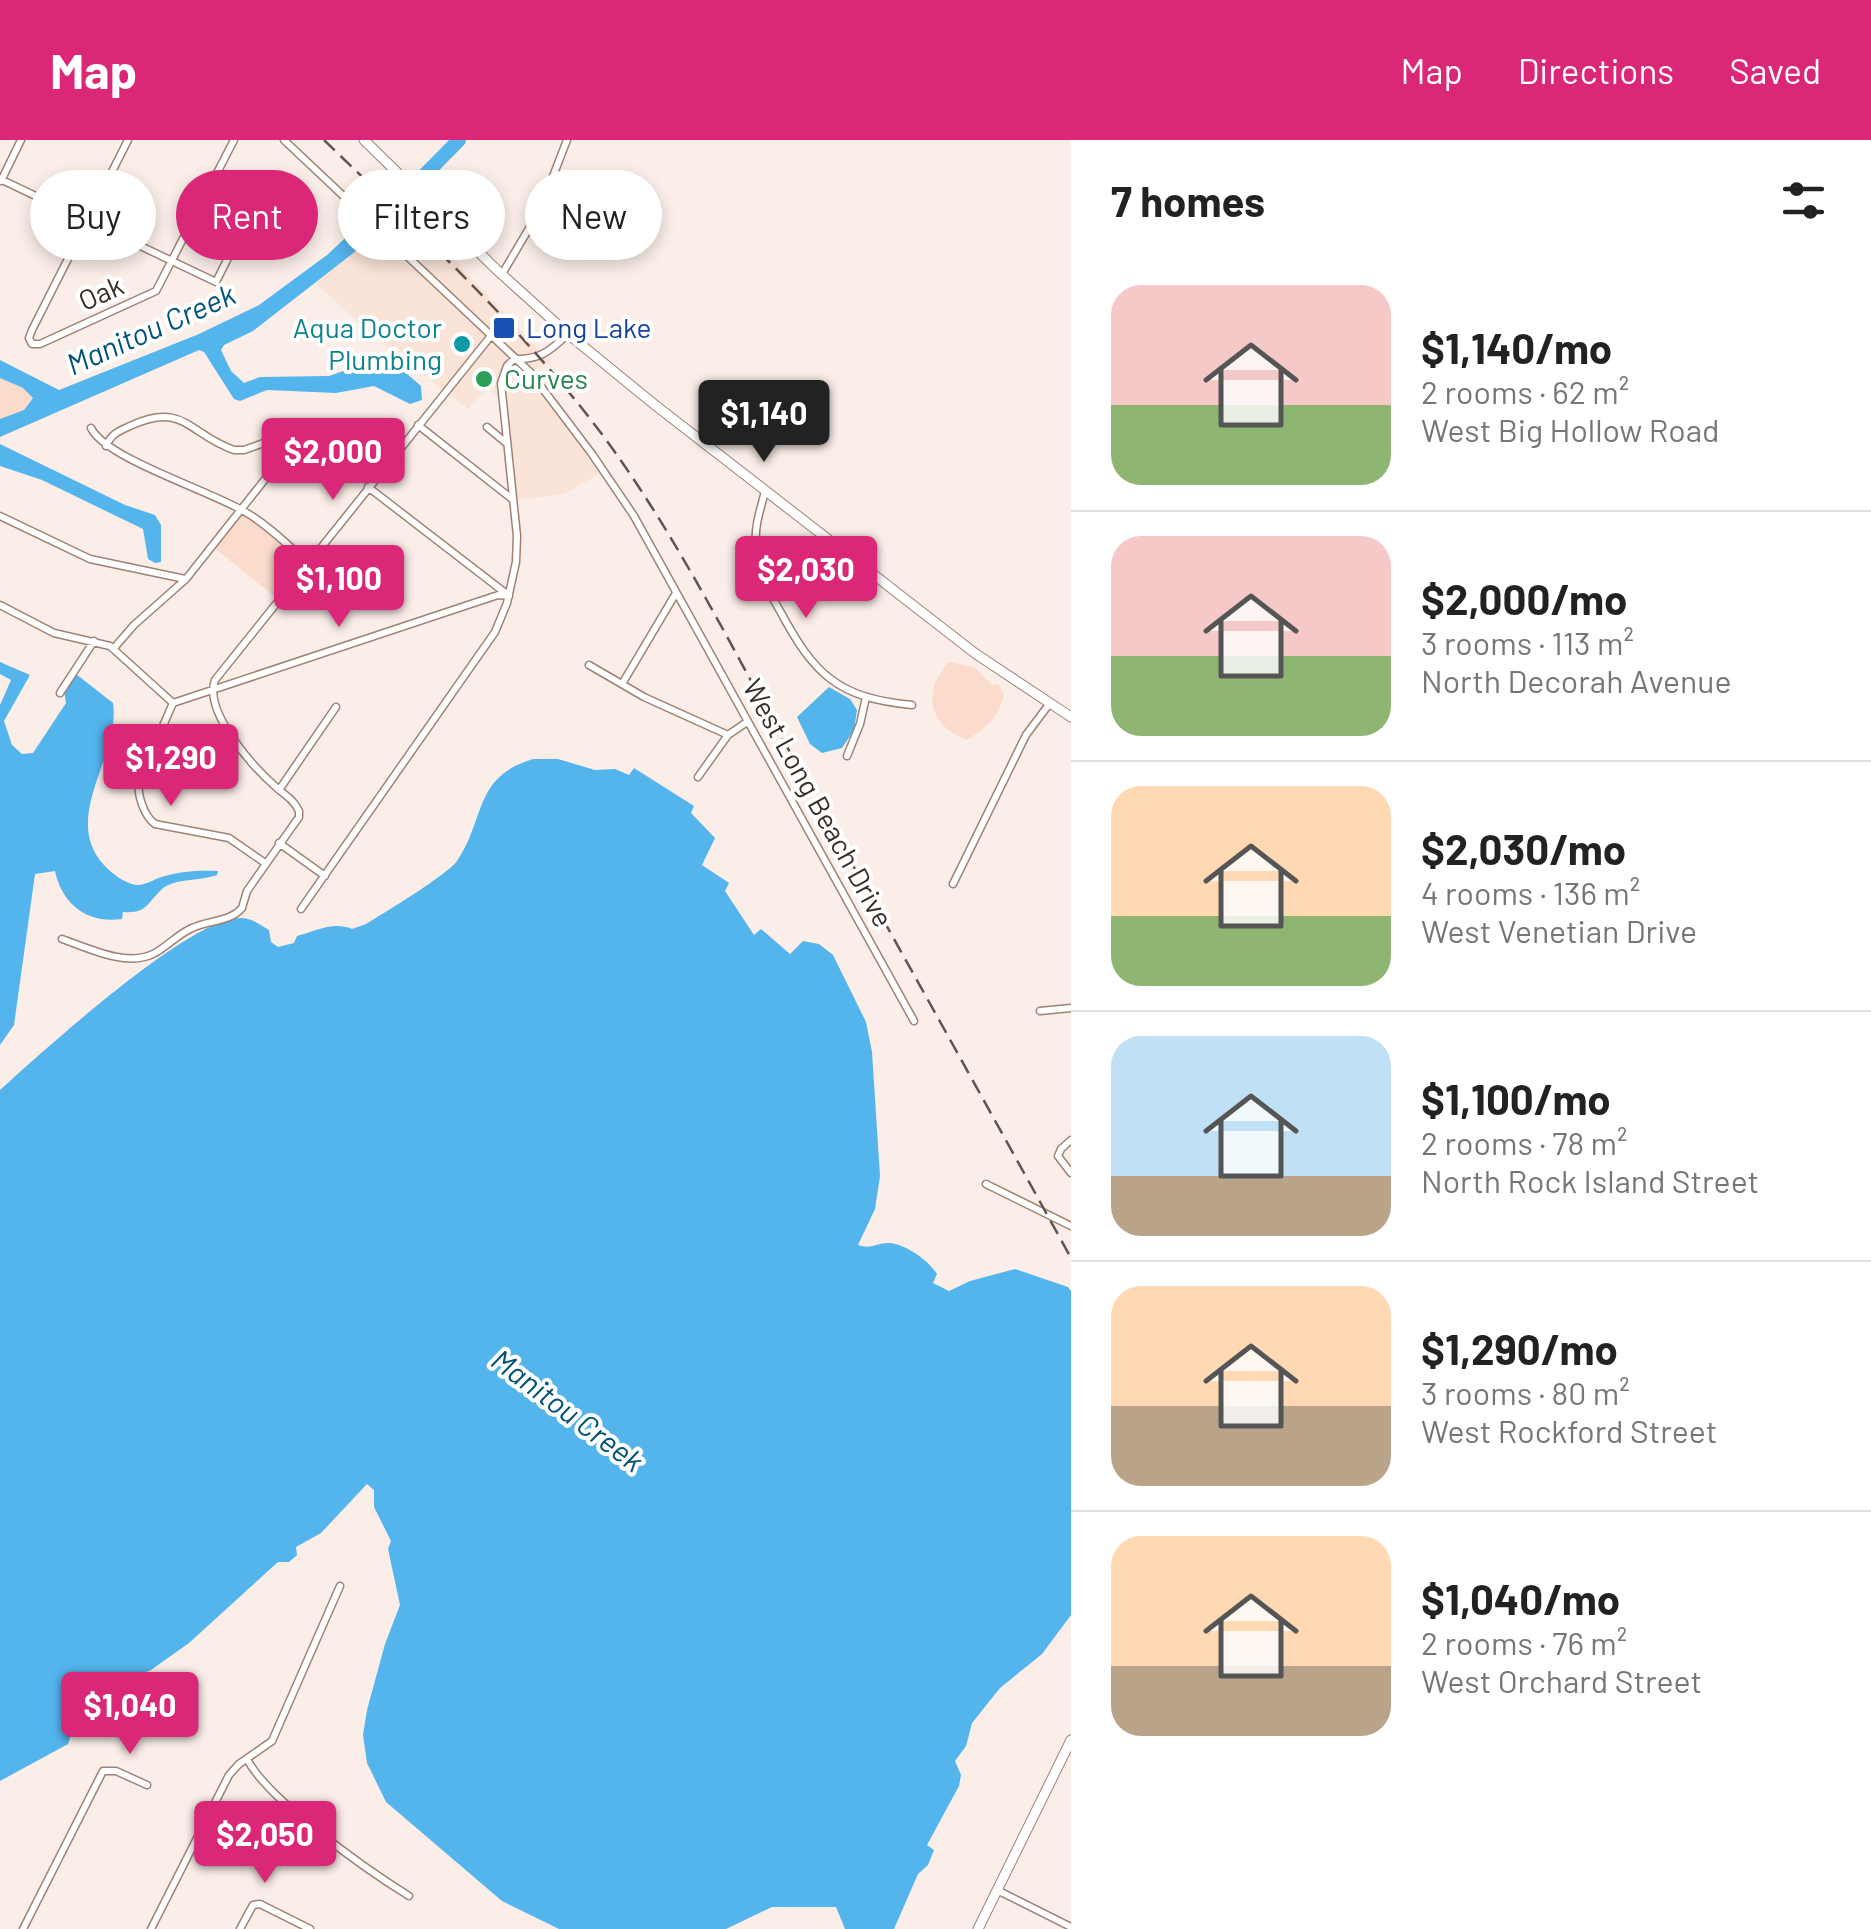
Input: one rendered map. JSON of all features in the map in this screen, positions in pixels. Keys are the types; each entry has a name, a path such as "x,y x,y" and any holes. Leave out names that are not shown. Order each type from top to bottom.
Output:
{"main road":[{"path":"364,140 568,334 976,654 1071,716"},
{"path":"978,1929 1071,1740"}],"street":[{"path":"21,140 0,180 30,194"},
{"path":"113,170 128,140"},
{"name":"Oak","path":"219,170 234,140"},
{"name":"West Long Beach Drive","path":"284,140 530,372 604,471 914,1022"},
{"path":"502,274 540,210 567,140"},
{"path":"156,255 216,282 227,260"},
{"name":"Oak","path":"67,260 32,330 32,344 40,344 149,296 163,283 176,255"},
{"path":"301,909 494,632 509,596 516,549 501,382 514,359 536,359 568,334"},
{"path":"62,940 129,959 147,956 193,927 239,913 246,891 300,811 234,740 211,690 215,680 490,337"},
{"path":"106,446 117,432 159,415 172,416 234,450 305,429 358,427 396,451"},
{"path":"418,424 514,500"},
{"path":"487,427 506,443"},
{"path":"91,428 106,446 241,510 308,562"},
{"path":"114,648 186,579 305,429"},
{"path":"368,487 509,596"},
{"path":"765,491 756,544 762,575 811,664 866,697 912,705"},
{"path":"0,516 90,559 186,579"},
{"path":"622,684 676,593"},
{"path":"265,864 229,838 154,824 147,818 138,781 173,703 498,595 509,596"},
{"path":"0,605 54,633 114,648 173,703"},
{"path":"60,692 94,641"},
{"path":"589,664 728,735"},
{"path":"846,756 866,697"},
{"path":"953,884 1026,736 1050,703"},
{"path":"279,790 336,707"},
{"path":"698,776 728,735 747,722"},
{"path":"280,843 325,876"},
{"path":"1040,1011 1071,1008"},
{"path":"1071,1140 1058,1156 1071,1173"},
{"path":"986,1184 1071,1226"},
{"path":"150,1929 228,1775 272,1741 340,1586"},
{"path":"247,1759 254,1773 280,1799 409,1896"},
{"path":"24,1929 105,1770 116,1770 147,1785"},
{"path":"997,1890 1071,1927"},
{"path":"240,1929 252,1905 260,1904 310,1929"}],"shaded area":[{"path":"343,260 454,260 551,362 531,371 604,471 564,494 513,500 503,401 487,388 468,409 377,339 315,283"},
{"path":"0,378 23,388 33,398 24,410 0,419"},
{"path":"241,510 308,563 279,600 212,546"},
{"path":"949,662 974,667 992,685 998,684 1004,695 990,722 966,740 944,726 933,707 935,685"}],"water":[{"path":"338,245 338,260 344,260 253,331 224,345 221,350 231,371 244,383 260,377 329,376 377,359 399,367 421,386 422,400 410,404 374,386 336,393 267,390 240,401 234,399 199,350 0,437 0,419 24,410 33,398 23,388 0,378 0,360 59,390 199,334 259,305"},
{"path":"0,444 125,505 155,515 161,525 161,562 148,559 143,529 42,480 0,466"},
{"path":"0,662 30,675 4,721 12,745 22,754 33,753 66,703 64,690 76,674 113,703 109,744 95,786 88,827 92,846 107,868 136,885 178,873 218,871 211,877 167,885 142,909 123,912 122,919 109,920 87,915 70,902 55,871 35,874 14,1025 0,1045 0,705 11,680 0,674"},
{"path":"829,687 850,699 857,710 854,730 842,748 822,753 810,744 797,717"},
{"path":"533,759 558,759 629,775 634,768 694,806 691,813 715,838 702,865 729,883 725,891 754,935 761,929 790,954 803,941 819,944 833,955 866,1022 872,1052 880,1176 875,1209 858,1245 890,1243 910,1250 937,1274 933,1283 949,1291 1015,1269 1071,1291 1071,1615 1042,1654 1000,1688 972,1723 966,1746 955,1761 961,1775 959,1786 927,1845 934,1850 928,1865 918,1874 894,1929 845,1929 836,1907 772,1907 726,1929 559,1929 502,1901 386,1802 367,1763 363,1735 367,1710 400,1605 388,1549 391,1541 374,1507 374,1490 367,1484 321,1533 296,1547 297,1555 289,1562 278,1562 189,1643 136,1676 71,1735 68,1744 0,1781 0,1090 117,989 188,939 218,923 252,920 269,930 271,942 278,947 324,928 352,929 366,924 451,867 466,845 490,788 500,776"}],"waterway":[{"name":"Manitou Creek","path":"429,170 459,140"}],"railway":[{"path":"324,140 505,320 572,397 631,475 703,593 1071,1258"}],"place":[{"name":"Long Lake","path":"504,328"},
{"name":"Aqua Doctor Plumbing","path":"462,344"},
{"name":"Curves","path":"484,379"}]}
